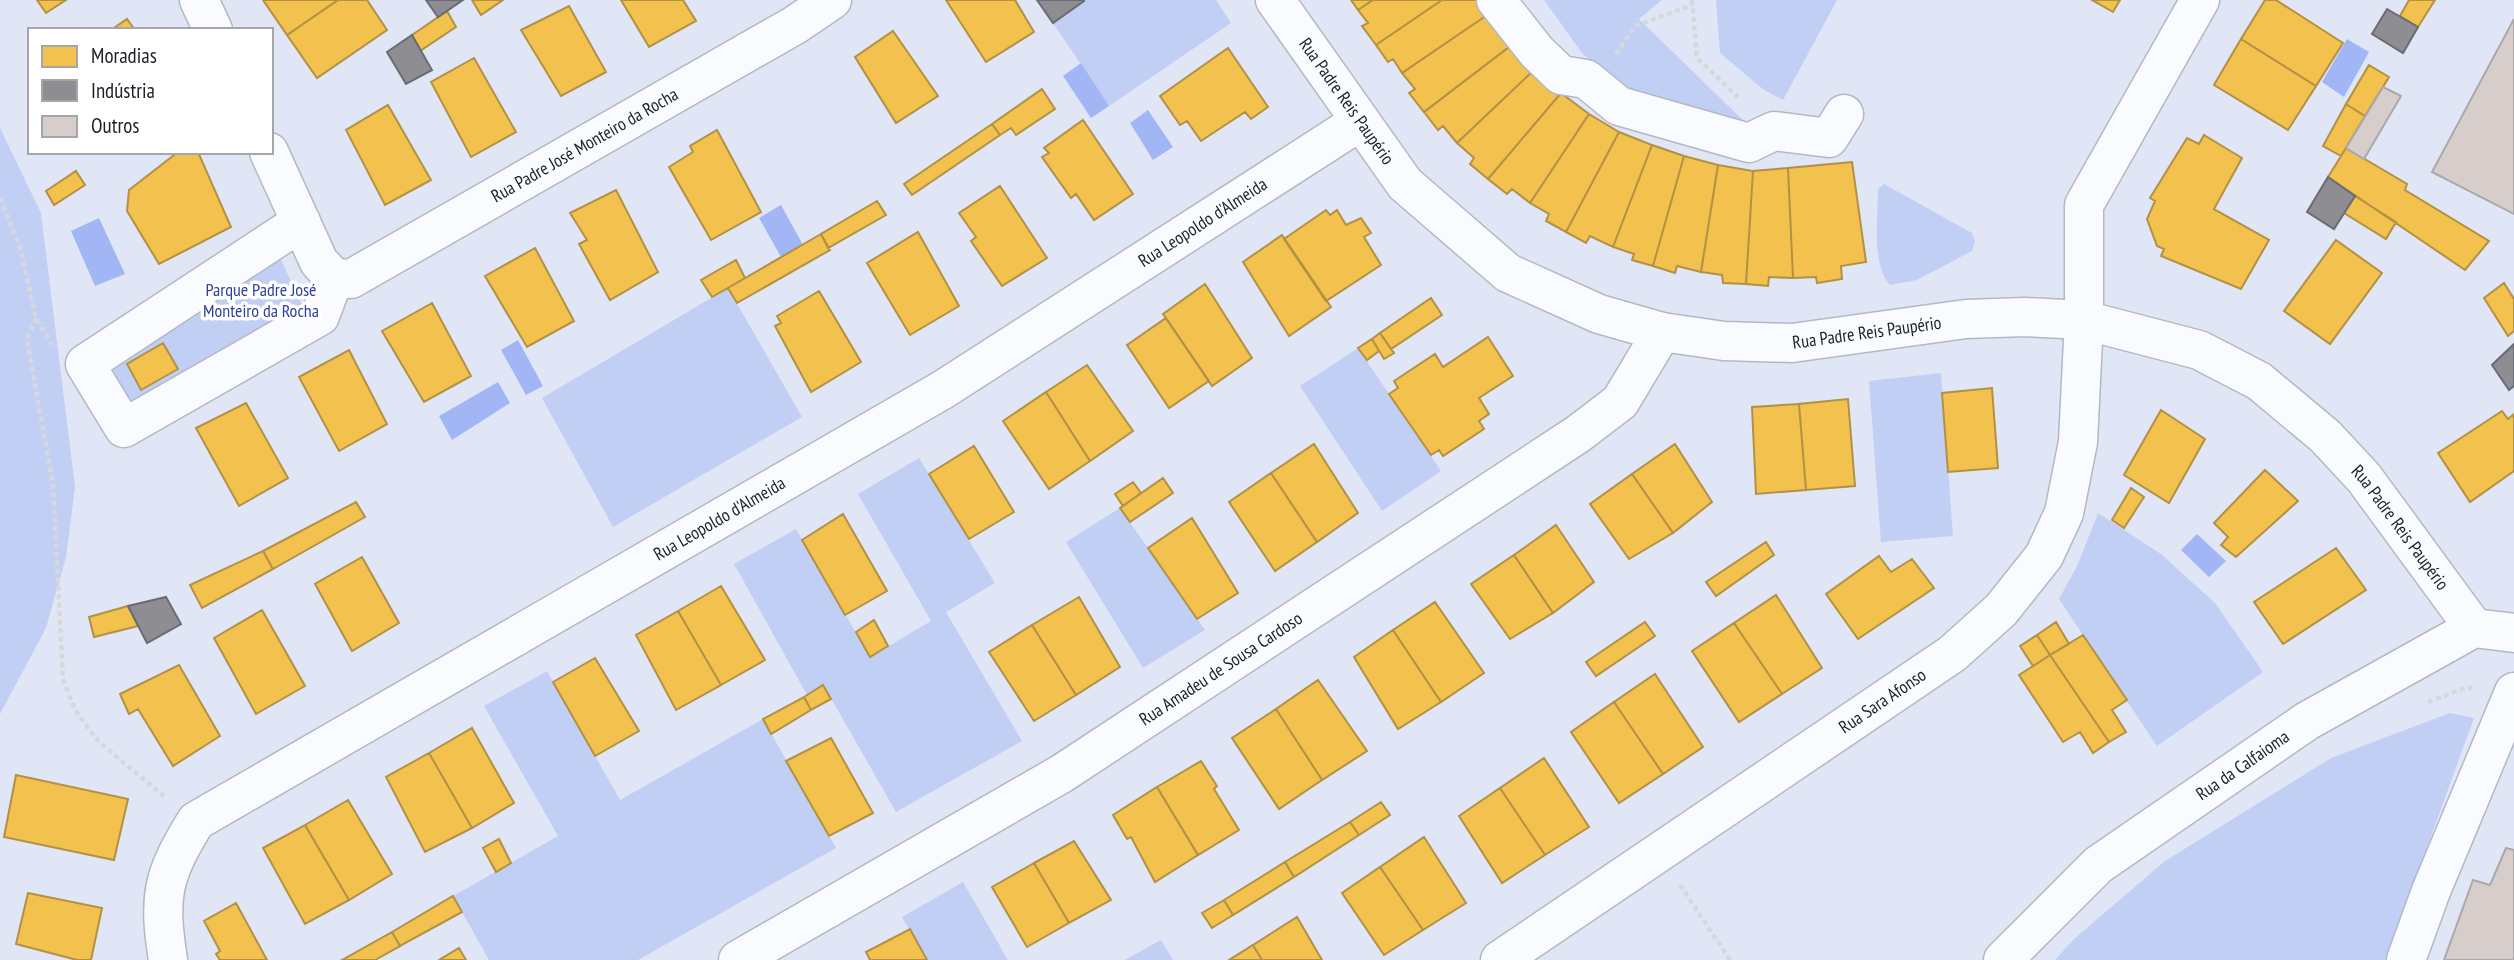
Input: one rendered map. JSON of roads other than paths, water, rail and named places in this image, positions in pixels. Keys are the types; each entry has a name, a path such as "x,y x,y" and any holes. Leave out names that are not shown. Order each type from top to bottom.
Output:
{"street":[{"path":"200,0 212,28"},
{"name":"Rua Padre José Monteiro da Rocha","path":"334,278 351,279 787,13 832,0"},
{"name":"Rua Padre Reis Paupério","path":"1275,0 1405,184 1508,272 1599,314 1662,332 1724,341 1792,343 1966,319 2025,317 2084,320 2199,351 2259,381 2295,408 2364,478 2474,628"},
{"path":"1496,0 1536,52 1561,75 1586,79"},
{"path":"1529,0 1586,79 1619,106 1749,143 1774,131 1829,138 1844,114"},
{"name":"Rua Sara Afonso","path":"1500,960 1952,654 2001,610 2044,556 2064,513 2078,442 2084,320 2084,205 2200,0"},
{"name":"Rua Leopoldo d'Almeida","path":"168,960 162,906 171,861 196,821 944,389 1359,122"},
{"path":"270,154 319,262 334,278 320,316 124,428 85,364 300,222"},
{"name":"Rua Amadeu de Sousa Cardoso","path":"738,960 1061,774 1578,434 1620,402 1662,332"},
{"path":"2474,628 2514,633"},
{"name":"Rua da Calfaioma","path":"2003,960 2098,865 2307,721 2474,628"},
{"path":"2406,960 2514,692"}],"water":[{"path":"2347,39 2369,52 2344,97 2322,82"},
{"path":"1081,63 1109,106 1091,118 1063,76"},
{"path":"1148,110 1173,147 1153,160 1130,123"},
{"path":"781,205 803,245 781,257 759,218"},
{"path":"99,218 125,274 95,286 71,231"},
{"path":"518,340 543,386 526,395 501,350"},
{"path":"498,382 510,403 452,440 439,416"},
{"path":"2197,534 2226,561 2209,577 2181,550"}],"park label":[{"name":"Parque Padre José Monteiro da Rocha","path":"261,300"}]}
